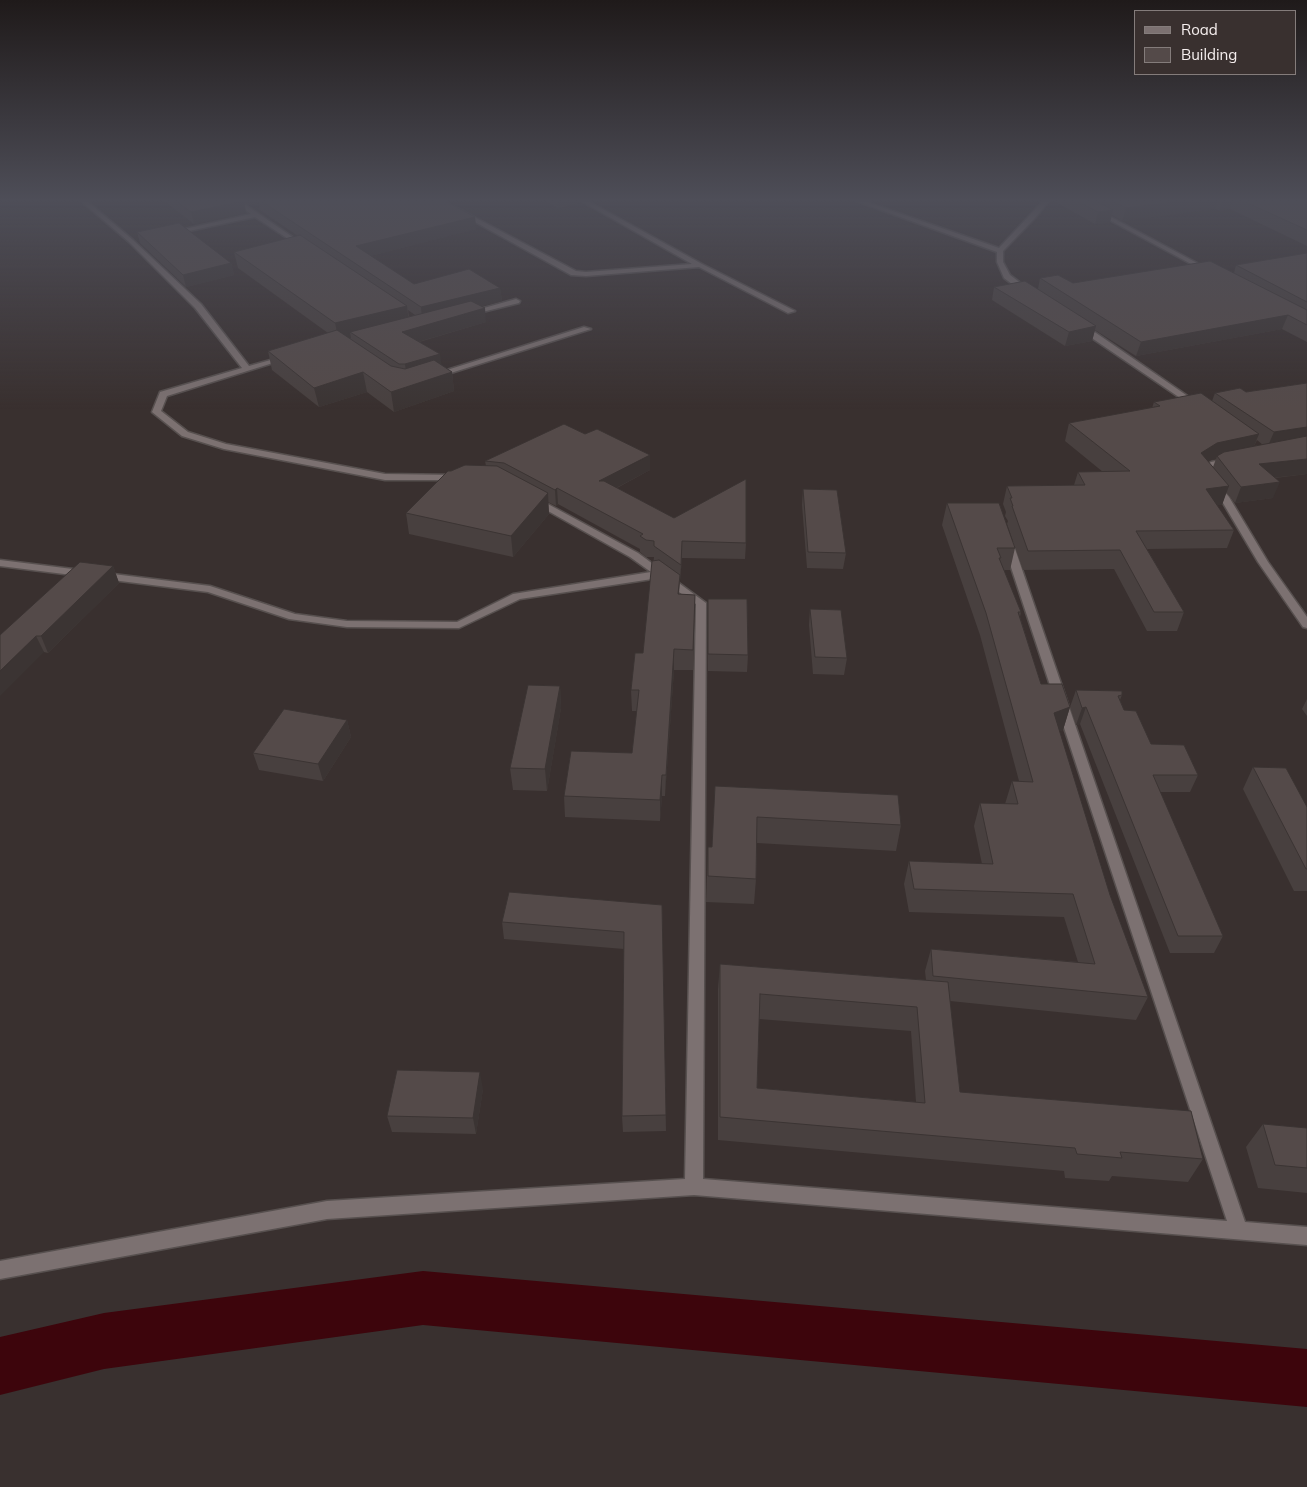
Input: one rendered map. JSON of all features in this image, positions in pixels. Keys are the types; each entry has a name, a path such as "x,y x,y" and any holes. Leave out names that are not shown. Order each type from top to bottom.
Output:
{"street":[{"path":"161,270 198,306 246,368"},
{"path":"569,270 574,273 586,274 632,270"},
{"path":"711,270 791,310"},
{"path":"1004,270 1007,276 1036,298"},
{"path":"1206,270 1213,274"},
{"path":"459,316 516,301"},
{"path":"1073,322 1207,412"},
{"path":"426,378 588,329"},
{"path":"293,356 246,368 162,394 156,412 186,434 224,446 385,477 464,478"},
{"path":"1242,459 1214,464 1202,471 1224,497 1263,562 1307,625"},
{"path":"527,496 634,556 700,602 694,1187"},
{"path":"1004,530 1239,1230"},
{"path":"0,563 210,589 293,617 347,624 459,625 517,596 661,574"},
{"path":"0,1270 327,1210 694,1187 1307,1236"}],"building":[{"path":"178,270 201,270 183,275"},
{"path":"260,270 353,270 407,306 335,323"},
{"path":"366,270 393,270 414,284 464,270 471,270 500,288 421,307"},
{"path":"1152,270 1229,270 1307,310 1307,325 1288,315 1141,342 1040,278 1058,275 1073,283"},
{"path":"1246,270 1307,270 1307,302"},
{"path":"1025,281 1096,326 1069,332 994,287"},
{"path":"471,301 485,308 402,332 440,354 405,364 399,364 350,332"},
{"path":"337,330 391,366 405,369 434,360 452,372 391,392 363,372 314,388 268,351"},
{"path":"1307,383 1307,427 1274,432 1215,393 1240,388 1246,392"},
{"path":"1201,393 1259,434 1217,443 1201,453 1229,486 1206,489 1234,530 1136,531 1184,612 1154,612 1120,550 1028,551 1007,486 1085,485 1078,472 1130,471 1069,423 1160,406 1154,402"},
{"path":"564,424 585,434 597,429 650,455 599,481 604,481 674,518 746,479 746,543 682,541 681,565 654,546 654,541 646,540 640,536 643,534 557,488 555,490 504,463 485,461"},
{"path":"1307,436 1307,459 1259,464 1280,482 1241,487 1217,456 1224,452"},
{"path":"465,465 497,466 548,493 511,536 406,513 448,471"},
{"path":"803,489 837,490 846,553 808,552"},
{"path":"947,503 999,503 1015,548 997,548 1001,558 999,558 1021,612 1018,612 1041,684 1062,684 1070,707 1054,713 1110,895 1148,997 933,976 931,949 1095,964 1073,894 914,889 909,861 993,864 980,803 1018,804 1012,781 1033,782 986,613"},
{"path":"659,560 680,575 678,594 695,595 693,650 674,649 666,775 662,775 660,800 564,796 571,751 632,753 639,690 631,690 635,653 643,653 652,561"},
{"path":"80,562 113,566 41,636 36,636 0,671 0,635"},
{"path":"708,599 747,599 748,655 708,654"},
{"path":"810,609 841,610 847,658 815,657"},
{"path":"528,685 560,686 545,769 510,768"},
{"path":"1076,690 1122,691 1122,695 1118,696 1124,710 1136,711 1151,744 1184,745 1198,775 1153,775 1223,936 1178,936 1086,707 1082,708"},
{"path":"284,709 347,720 318,764 253,753"},
{"path":"1253,767 1286,768 1307,807 1307,869 1306,869"},
{"path":"715,786 898,795 901,825 757,817 756,879 708,876 708,847 712,847"},
{"path":"509,892 662,905 666,1115 622,1116 624,932 502,922"},
{"path":"720,964 948,982 960,1092 1191,1111 1203,1159 1120,1152 1122,1158 1077,1154 1075,1148 720,1117","holes":["760,994 917,1007 925,1103 757,1088"]},
{"path":"397,1070 480,1072 473,1118 387,1116"},
{"path":"1263,1124 1307,1128 1307,1168 1275,1165"}],"waterway":[{"path":"0,1366 104,1341 423,1298 1307,1378"}]}
